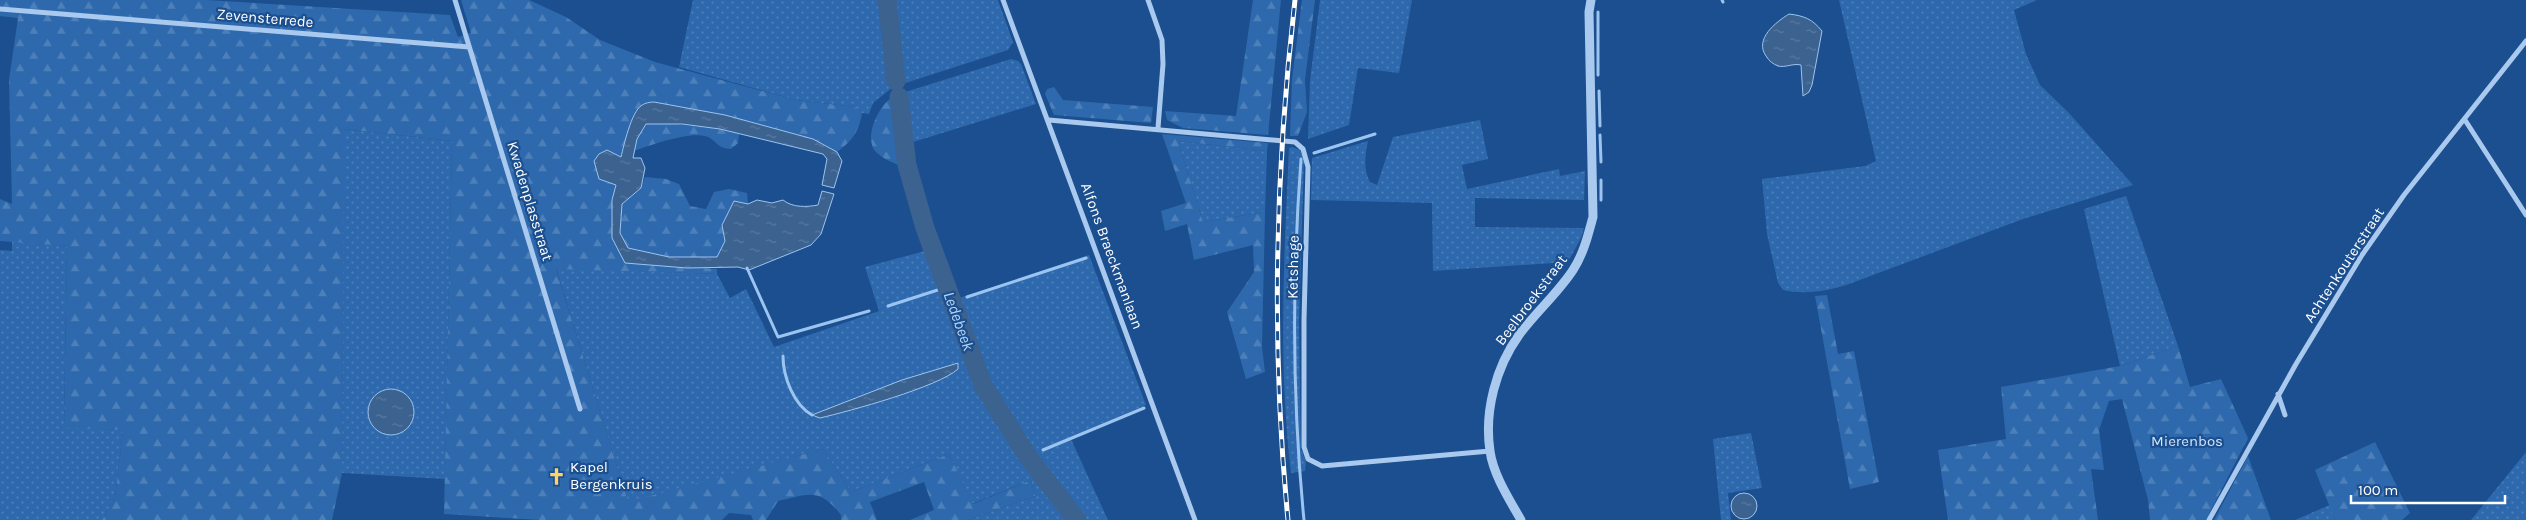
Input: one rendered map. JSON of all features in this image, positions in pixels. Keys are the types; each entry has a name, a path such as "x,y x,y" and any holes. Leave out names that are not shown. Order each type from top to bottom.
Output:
{"street":[{"name":"Kwadenplasstraat","path":"455,0 580,409"},
{"name":"Alfons Braeckmanlaan","path":"1003,0 1049,120 1195,520"},
{"path":"1148,0 1162,40 1163,64 1158,128"},
{"name":"Beelbroekstraat","path":"1521,520 1500,480 1490,451 1492,397 1502,361 1519,335 1573,270 1586,246 1593,217 1589,12 1591,0"},
{"name":"Zevensterrede","path":"0,10 469,47"},
{"name":"Achtenkouterstraat","path":"2209,520 2278,394 2362,255 2404,195 2526,41"},
{"name":"Ketshage","path":"1049,120 1158,128 1295,142 1303,148 1308,167 1304,320 1304,446 1311,462 1322,466 1490,451"},
{"path":"2465,120 2526,215"},
{"path":"2278,394 2285,415"}],"green space":[{"path":"0,0 206,0 450,15 458,37 471,33 461,0 529,0 566,17 600,40 655,62 796,100 855,107 862,113 857,131 851,140 837,152 813,139 725,115 653,102 642,104 631,125 612,200 625,262 717,269 717,274 556,269 628,502 823,449 851,492 949,454 973,504 1031,480 1035,496 968,520 910,520 934,510 924,482 870,502 877,520 841,520 841,515 833,506 820,496 813,495 798,496 778,501 766,520 753,520 751,515 729,513 722,520 540,520 444,514 452,141 344,129 342,473 332,520 102,520 115,497 123,430 64,428 67,246 0,241 0,199 12,204 9,80 18,18 0,16"},
{"path":"693,0 998,0 1013,42 1008,50 893,87 873,103 869,114 862,113 855,107 796,100 679,67"},
{"path":"1253,0 1281,0 1268,135 1183,128 1167,120 1165,111 1236,116"},
{"path":"1302,0 1315,0 1305,80 1307,112 1298,136 1290,136 1292,79"},
{"path":"1320,0 1412,0 1399,73 1358,68 1349,125 1308,139 1310,81"},
{"path":"1839,0 2037,0 2014,10 2026,54 2040,85 2068,112 2133,185 2023,219 1849,284 1808,292 1783,290 1778,283 1767,234 1762,179 1865,166 1876,161"},
{"path":"1011,59 1021,64 1036,104 910,143 902,93"},
{"path":"1054,87 1063,100 1153,107 1151,123 1054,115 1045,94 1047,89"},
{"path":"902,93 911,165 933,232 960,302 960,310 949,313 925,251 903,167 881,156 872,145 872,130 881,108 891,98"},
{"path":"1480,120 1488,159 1462,165 1467,189 1559,169 1560,176 1585,171 1584,200 1475,198 1475,227 1584,228 1581,238 1568,262 1433,271 1432,203 1311,200 1312,158 1368,141 1365,157 1366,172 1370,182 1377,185 1393,137"},
{"path":"656,122 720,129 739,134 738,143 731,149 720,146 708,137 692,135 671,139 634,151 637,139 646,124"},
{"path":"343,129 452,141 445,479 342,473"},
{"path":"1162,134 1268,143 1267,151 1178,141 1203,222 1265,212 1262,347 1265,372 1246,379 1227,312 1254,272 1253,245 1194,260 1187,224 1165,231 1161,211 1186,203"},
{"path":"1178,141 1267,151 1265,212 1203,222"},
{"path":"1292,147 1300,150 1304,159 1299,322 1301,449 1306,462 1305,471 1291,473 1284,392 1283,310 1289,148"},
{"path":"645,177 666,179 679,184 690,206 706,209 714,192 729,189 747,193 748,204 734,201 722,225 725,241 717,257 669,257 628,249 620,233 622,204 641,189"},
{"path":"2126,196 2178,346 2120,366 2084,209"},
{"path":"12,241 67,246 64,427 123,430 115,497 102,520 0,520 0,250 12,251"},
{"path":"925,251 968,368 996,423 1034,477 1070,520 968,520 1035,496 1031,480 972,504 949,454 851,492 823,449 628,503 556,268 717,274 730,298 746,289 774,347 879,311 865,267"},
{"path":"1089,255 1146,405 1070,437 1108,520 1083,520 1054,485 1038,457 1015,431 971,348 960,310 959,298"},
{"path":"1827,295 1838,354 1854,351 1879,482 1850,489 1815,296"},
{"path":"2178,346 2190,387 2221,379 2248,438 2206,520 2150,520 2148,500 2122,399 2109,401 2099,430 2104,470 2091,469 2098,520 1948,520 1938,450 2006,439 2001,387 2120,366"},
{"path":"1751,433 1762,488 1728,493 1731,520 1721,520 1713,439"},
{"path":"2375,442 2410,513 2402,520 2335,520 2315,470"},
{"path":"2526,452 2526,520 2471,520"},
{"name":"Mierenbos","path":"2248,456 2271,520 2214,520"},
{"path":"2330,505 2335,520 2295,520 2325,507"}],"water":[{"path":"1789,14 1808,19 1822,31 1812,85 1809,92 1803,96 1801,65 1778,66 1768,59 1763,50 1763,43 1768,32"},
{"path":"654,102 725,115 813,139 837,152 842,161 834,188 822,185 827,159 823,154 720,129 682,124 646,124 637,139 633,158 641,158 645,168 641,188 622,204 620,233 628,248 669,257 717,257 725,241 722,225 734,201 748,204 757,200 772,203 783,200 796,206 814,206 818,205 822,191 834,194 821,234 811,245 749,270 738,267 687,268 625,263 612,238 612,200 616,185 599,179 594,161 599,154 607,150 621,157 634,114 642,105"},
{"path":"958,363 958,369 948,376 913,391 820,418 812,415 902,380"},
{"path":"391,389 404,393 410,399 414,412 410,425 404,431 391,435 378,431 372,425 368,412 372,399 378,393"},
{"path":"1744,493 1753,497 1757,506 1753,515 1744,519 1735,515 1731,506 1735,497"}],"waterway":[{"name":"Ledebeek","path":"887,0 896,81"},
{"path":"1598,12 1598,75"},
{"path":"1599,91 1600,126"},
{"name":"Ledebeek","path":"899,97 907,165 925,228 983,385 1028,457 1077,520"},
{"path":"1314,153 1375,134"},
{"path":"1600,135 1601,162"},
{"path":"1301,159 1296,249 1295,385 1304,520"},
{"path":"1601,180 1601,200"},
{"path":"967,297 1086,258"},
{"path":"747,268 778,337 869,311"},
{"path":"888,306 947,287"},
{"path":"783,356 785,373 791,390 800,405 812,415"},
{"path":"1043,450 1144,408"}],"railway":[{"path":"1288,520 1279,390 1277,325 1283,130 1295,0"}],"place":[{"name":"Kapel Bergenkruis","path":"556,476"}]}
